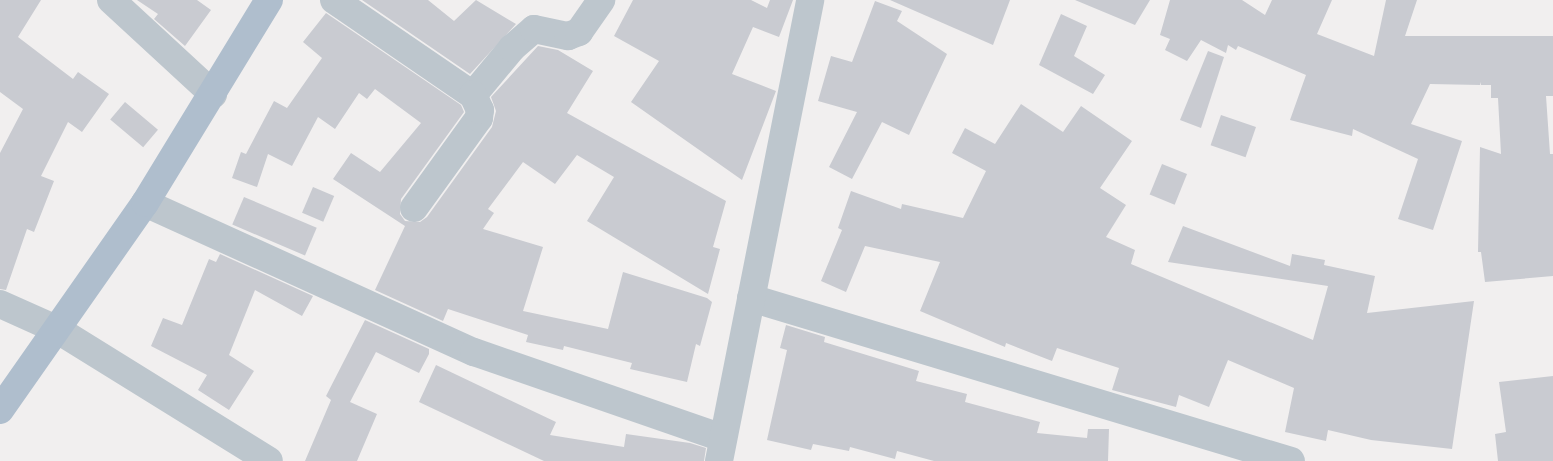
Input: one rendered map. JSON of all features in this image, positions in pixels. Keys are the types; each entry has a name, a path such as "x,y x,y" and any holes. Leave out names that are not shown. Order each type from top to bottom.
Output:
{"main road":[{"path":"0,410 58,330 145,203 269,0"}],"street":[{"path":"111,0 213,94"},
{"path":"334,0 473,95 480,110 479,118 414,208"},
{"path":"473,95 512,48 534,29 568,36 579,32 602,0"},
{"path":"145,203 474,352 721,450 810,0"},
{"path":"751,298 1291,461"},
{"path":"0,304 58,330 269,461"}],"building":[{"path":"0,0 41,0 18,37 73,79 78,72 109,94 82,132 68,122 41,176 54,181 34,232 27,229 6,290 0,289 0,153 23,109 0,92"},
{"path":"137,0 197,0 211,10 185,46 154,19 158,14"},
{"path":"362,0 428,0 454,21 476,0 516,24 470,74"},
{"path":"633,0 751,0 767,8 770,0 793,0 779,37 753,27 732,74 776,91 742,180 631,102 659,61 614,36"},
{"path":"890,0 1010,0 993,45"},
{"path":"1075,0 1150,0 1135,25"},
{"path":"1170,0 1242,0 1265,15 1272,0 1332,0 1317,34 1374,56 1386,0 1417,0 1405,36 1553,36 1553,96 1546,96 1550,154 1553,154 1553,276 1485,282 1481,252 1478,252 1480,147 1501,154 1498,98 1491,98 1491,85 1481,85 1481,82 1480,85 1430,84 1411,124 1462,141 1433,230 1398,219 1418,159 1353,129 1352,136 1290,120 1306,75 1238,46 1236,50 1228,45 1226,53 1201,40 1187,61 1165,50 1170,39 1160,35"},
{"path":"875,1 902,11 897,21 947,54 909,135 882,122 852,179 829,167 857,112 818,101 831,56 852,62"},
{"path":"326,13 461,105 464,112 401,199 400,214 405,221 420,222 427,217 492,127 496,111 491,97 538,46 558,50 593,71 567,113 726,201 713,247 720,249 708,294 587,221 614,177 577,155 555,184 523,162 488,209 494,213 483,229 543,247 523,311 608,329 623,272 707,298 712,302 700,346 696,344 687,382 630,369 632,363 564,346 563,350 526,342 528,335 448,309 443,321 375,290 405,226 333,179 351,153 380,172 421,123 375,89 367,99 359,93 335,129 318,117 292,166 268,154 257,187 232,178 241,152 246,154 274,101 287,108 322,58 303,42"},
{"path":"1061,14 1087,26 1074,56 1105,75 1093,94 1039,65"},
{"path":"1208,51 1224,57 1201,128 1180,120"},
{"path":"125,102 158,130 143,147 110,120"},
{"path":"1021,104 1063,132 1081,106 1132,141 1100,188 1126,205 1106,237 1135,250 1131,264 1313,340 1328,286 1168,262 1183,226 1290,266 1292,254 1325,260 1324,265 1375,276 1367,313 1474,301 1452,449 1371,440 1328,430 1326,441 1285,432 1294,388 1228,360 1209,407 1179,395 1176,407 1112,390 1119,368 1057,348 1052,361 1006,343 1005,347 920,311 940,262 865,246 846,292 821,281 842,230 838,228 851,191 901,209 902,204 963,218 986,171 952,153 965,128 995,144"},
{"path":"1221,115 1256,127 1246,157 1211,145"},
{"path":"1162,164 1187,174 1175,205 1150,195"},
{"path":"313,187 334,196 323,222 302,213"},
{"path":"244,197 317,228 305,255 232,225"},
{"path":"220,254 313,296 302,316 255,290 229,355 254,371 229,410 198,390 207,375 151,346 163,318 182,325 209,259 216,262"},
{"path":"365,320 429,349 429,354 419,373 376,352 350,402 377,414 357,461 305,461 331,400 326,396"},
{"path":"786,325 825,337 824,342 919,371 916,381 967,394 965,402 1040,422 1037,433 1087,438 1088,429 1109,429 1108,461 934,461 897,451 895,459 850,447 849,451 813,444 811,450 767,440 787,350 780,348"},
{"path":"436,365 556,422 550,435 624,447 626,434 690,443 706,448 704,461 544,461 419,402"},
{"path":"1553,376 1553,461 1498,461 1495,434 1506,432 1499,382"}]}
